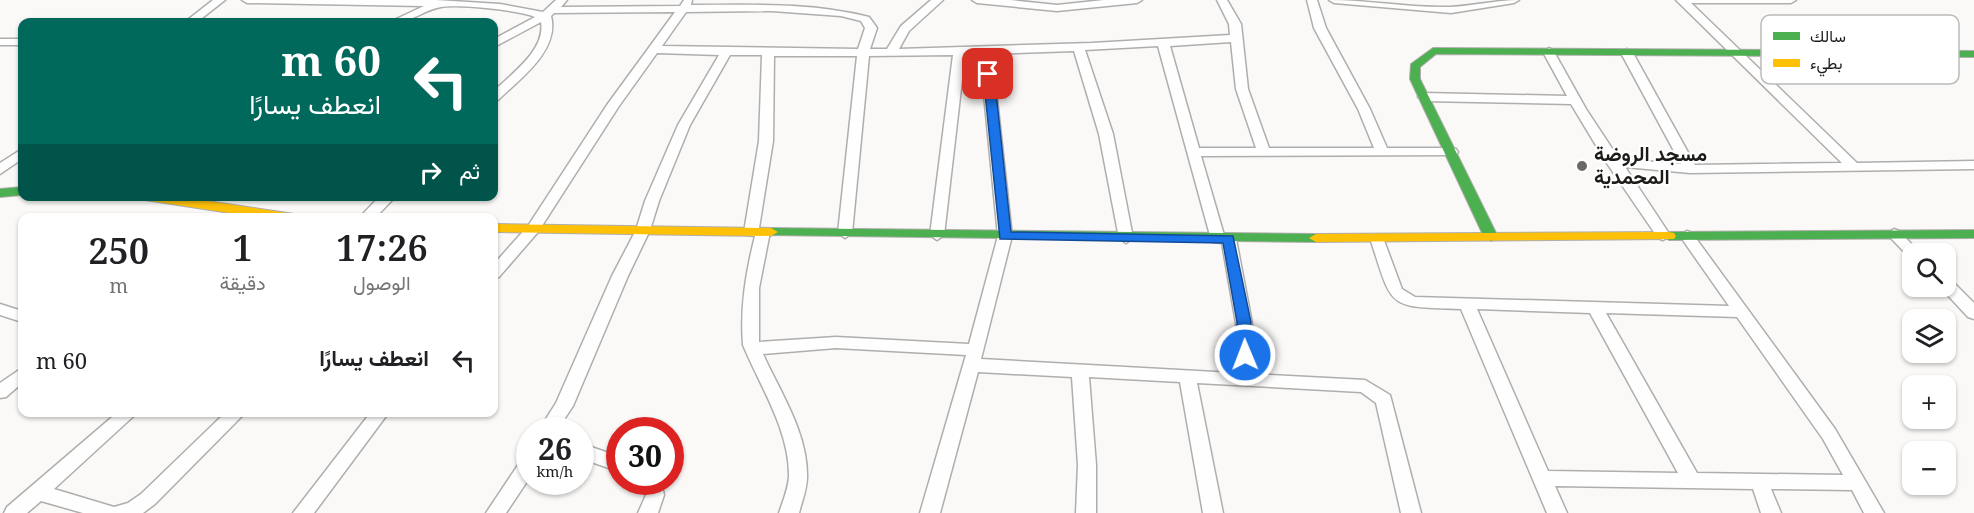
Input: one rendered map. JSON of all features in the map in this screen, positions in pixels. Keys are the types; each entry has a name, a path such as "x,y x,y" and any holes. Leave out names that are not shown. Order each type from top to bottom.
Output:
{"street":[{"path":"195,18 220,0"},
{"path":"247,0 458,1 516,5 549,13 687,4 772,8 861,17 868,21 871,28 863,52 845,233"},
{"path":"498,41 549,13 562,0"},
{"path":"892,52 898,36 905,27 938,0"},
{"path":"977,0 1057,8 1137,0"},
{"path":"1222,0 1232,15 1238,38 1242,89 1264,152"},
{"path":"1312,0 1320,28 1364,109 1382,152"},
{"path":"1334,0 1418,9 1451,10 1476,3 1514,0"},
{"path":"1681,0 1791,0"},
{"path":"1681,0 1761,76"},
{"path":"407,18 444,1"},
{"path":"498,268 533,229 613,105 687,4"},
{"path":"498,93 547,40 549,13"},
{"path":"655,50 986,51 1079,49 1238,38"},
{"path":"0,42 18,42"},
{"path":"0,55 18,43"},
{"path":"1163,43 1194,152 1223,239 1244,322 1242,378"},
{"path":"1079,49 1106,134 1126,238"},
{"path":"937,235 959,51"},
{"path":"930,513 996,278 1005,236 986,51"},
{"path":"1491,237 1414,72 1418,62 1433,51 1761,55"},
{"path":"556,417 564,405 620,276 643,230 652,201 684,125 726,52"},
{"path":"768,52 766,141 749,329 753,349 797,461 798,478 789,513"},
{"path":"1548,52 1613,162 1663,235"},
{"path":"1627,53 1690,169"},
{"path":"1959,54 1974,54"},
{"path":"1770,84 1854,167"},
{"path":"1424,97 1575,100"},
{"path":"1194,152 1451,152"},
{"path":"0,170 18,156"},
{"path":"1613,162 1690,169 1974,165"},
{"path":"0,193 18,191"},
{"path":"179,201 240,213"},
{"path":"213,206 219,201"},
{"path":"371,213 383,201"},
{"path":"498,228 1223,239 1974,234"},
{"path":"1894,234 1903,243"},
{"path":"1688,236 1829,434 1874,513"},
{"path":"1377,238 1395,291 1401,297 1423,304 1742,312"},
{"path":"1956,294 1974,312"},
{"path":"1467,304 1557,513"},
{"path":"1595,308 1691,480"},
{"path":"0,309 18,316"},
{"path":"753,349 790,344 884,343 1080,372 1356,384 1375,391 1386,405 1412,513"},
{"path":"1080,372 1087,465 1086,513"},
{"path":"1187,376 1213,513"},
{"path":"0,392 18,377"},
{"path":"14,513 124,417"},
{"path":"120,513 134,509 148,499 233,417"},
{"path":"303,513 377,417"},
{"path":"1542,478 1857,483"},
{"path":"1759,481 1771,513"},
{"path":"496,513 516,482"},
{"path":"38,492 109,513"},
{"path":"648,513 655,495"}],"traffic: fast":[{"path":"1491,237 1415,79 1415,66 1433,51 1761,54"},
{"path":"1959,54 1974,54"},
{"path":"0,193 18,191"},
{"path":"771,232 1316,238"},
{"path":"1669,236 1974,234"}],"traffic: slow":[{"path":"179,201 260,213"},
{"path":"498,228 771,232"},
{"path":"1316,238 1669,236"}],"place":[{"name":"مسجد الروضة المحمدية","path":"1582,166"}],"route":[{"path":"988,74 1005,236 1228,239 1244,322 1245,355"}]}
